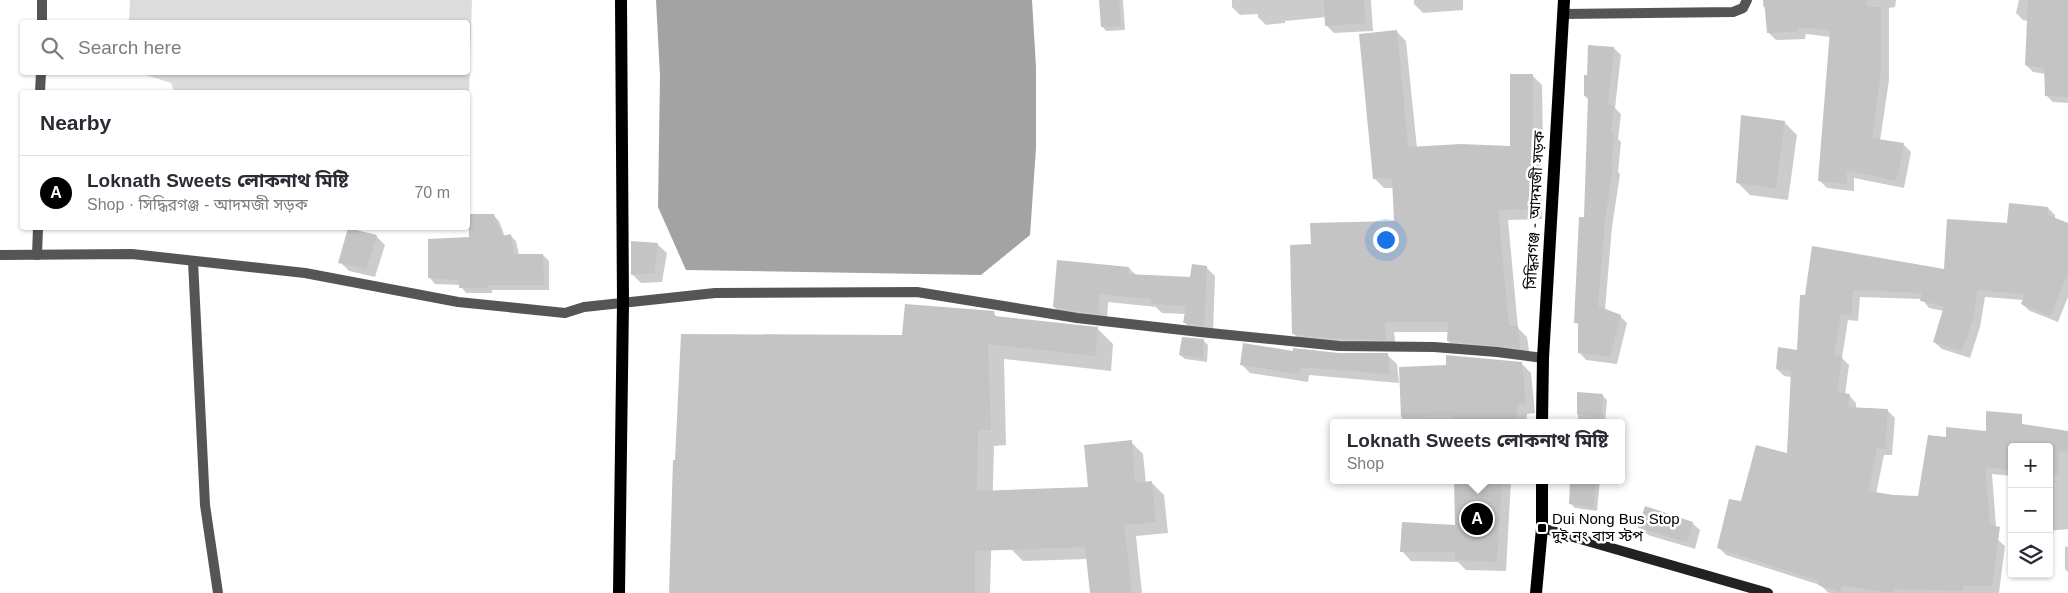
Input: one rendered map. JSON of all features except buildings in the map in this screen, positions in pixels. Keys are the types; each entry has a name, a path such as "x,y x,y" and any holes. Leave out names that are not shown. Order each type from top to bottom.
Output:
{"main road":[{"path":"619,593 623,303 620,0"},
{"name":"সিদ্ধিরগঞ্জ - আদমজী সড়ক","path":"1542,419 1543,358 1564,0"},
{"path":"1536,593 1542,528 1542,484"}],"street":[{"path":"42,0 42,20"},
{"path":"1563,14 1733,12 1743,8 1747,0"},
{"path":"40,90 41,75"},
{"path":"37,255 38,230"},
{"path":"0,255 132,254 305,273 458,302 565,313 584,307 715,293 917,292 1077,318 1200,332 1339,346 1434,347 1543,358"},
{"path":"193,261 205,505 218,593"},
{"path":"1542,528 1768,593"}],"shaded area":[{"path":"130,0 472,0 470,63 470,20 129,20"},
{"path":"656,0 1032,0 1036,67 1036,148 1030,235 981,275 686,270 658,207 660,76"},
{"path":"146,75 470,75 469,90 173,90 171,83"}],"place":[{"name":"Loknath Sweets লোকনাথ মিষ্টি","path":"1477,519"},
{"name":"Dui Nong Bus Stop দুই নং বাস স্টপ","path":"1542,528"}]}
